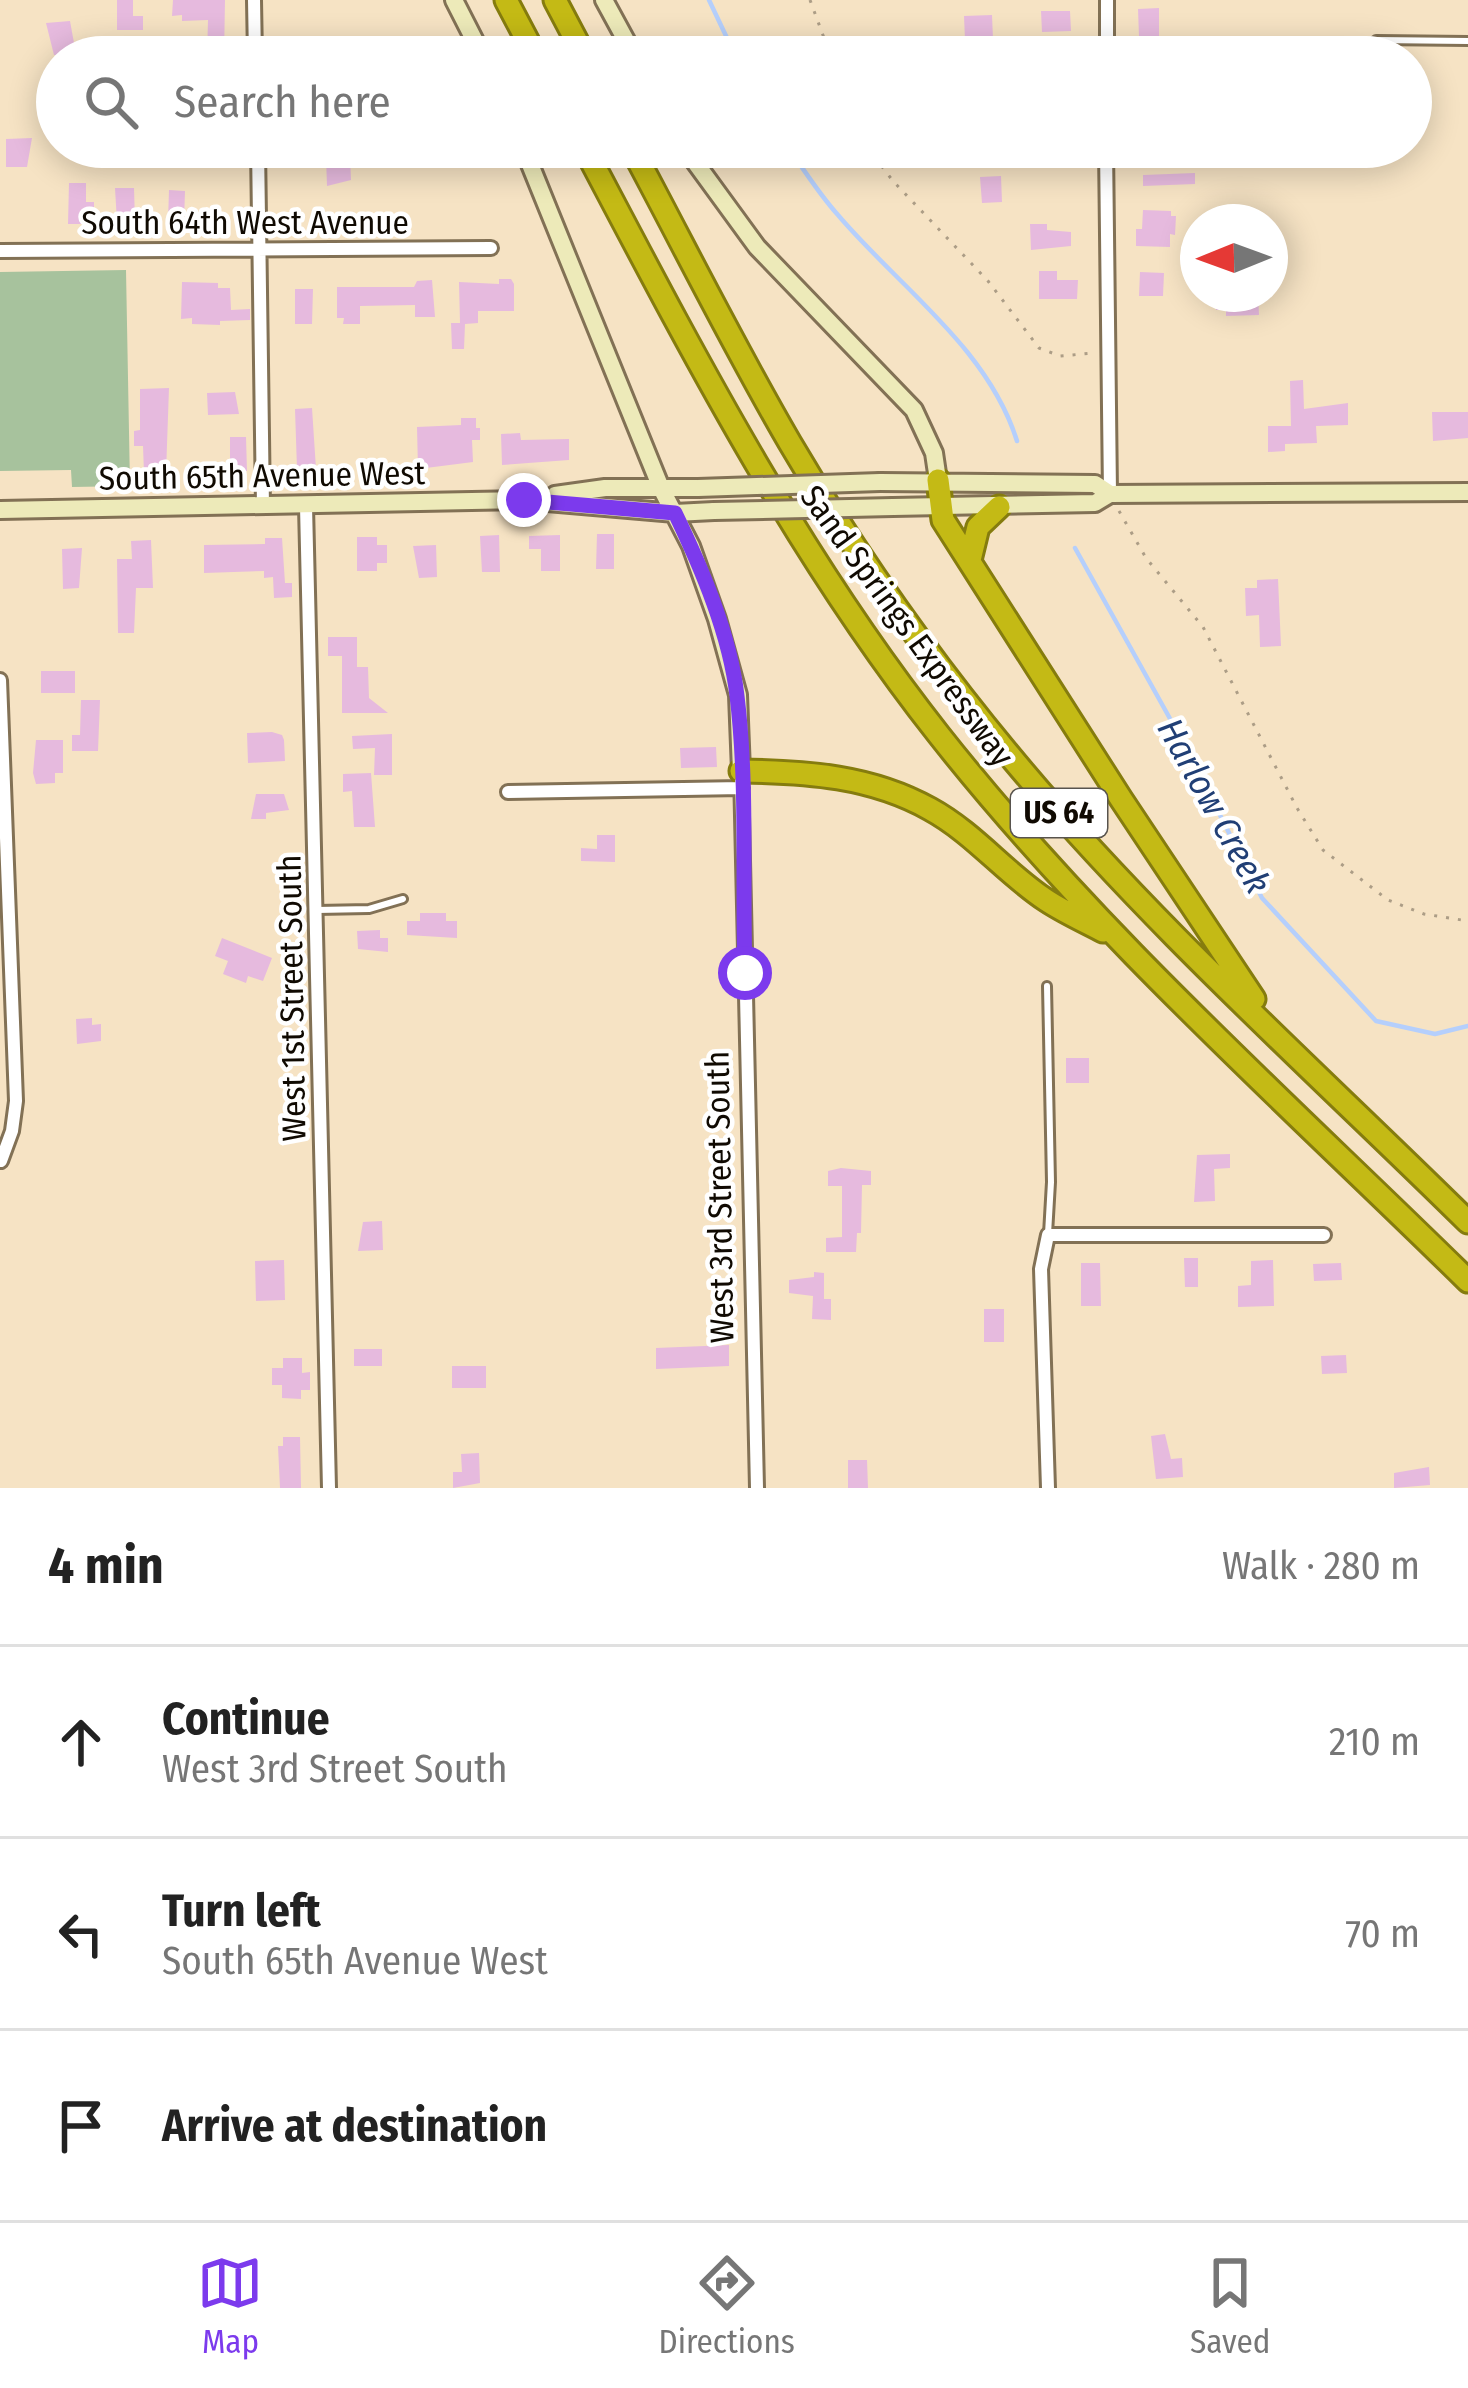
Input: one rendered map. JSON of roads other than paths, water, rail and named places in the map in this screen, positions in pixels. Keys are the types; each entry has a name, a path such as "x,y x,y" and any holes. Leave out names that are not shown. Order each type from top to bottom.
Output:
{"highway":[{"path":"506,0 525,36"},
{"path":"555,0 573,36"},
{"name":"Sand Springs Expressway","path":"595,168 753,461 810,555 971,776 1053,872 1468,1281"},
{"name":"Sand Springs Expressway","path":"643,168 793,448 899,610 966,700 1132,894 1468,1222"},
{"path":"938,480 943,520 1120,799 1282,1039"},
{"path":"970,560 978,527 999,507"},
{"path":"742,779 846,778 917,803 984,846 1044,899 1124,943"}],"street":[{"path":"254,0 255,36"},
{"path":"454,0 472,36"},
{"path":"604,0 624,36"},
{"path":"1107,0 1107,36"},
{"path":"258,168 263,507"},
{"name":"West 3rd Street South","path":"532,168 661,488 691,546 734,675 742,779 757,1488"},
{"path":"698,168 768,260 914,410 934,453 938,480"},
{"path":"1106,168 1110,494"},
{"name":"South 64th West Avenue","path":"0,250 491,248"},
{"name":"South 65th Avenue West","path":"524,500 605,488 938,480 1095,484 1110,494"},
{"name":"South 65th Avenue West","path":"0,510 524,500 675,513 999,507 1095,502 1110,494 1468,492"},
{"name":"West 1st Street South","path":"306,506 329,1488"},
{"path":"0,680 16,1101 1,1161"},
{"path":"508,792 742,779"},
{"path":"1048,1488 1041,1269 1048,1235 1324,1235"}],"lane":[{"path":"1432,41 1468,41"},
{"path":"317,910 387,907 403,899"},
{"path":"1047,986 1052,1183 1048,1235"}],"waterway":[{"name":"Harlow Creek","path":"709,0 726,36"},
{"name":"Harlow Creek","path":"803,168 862,242 964,348 1003,408 1017,441"},
{"name":"Harlow Creek","path":"1075,548 1183,742 1262,898 1376,1021 1435,1034 1468,1026"}]}
